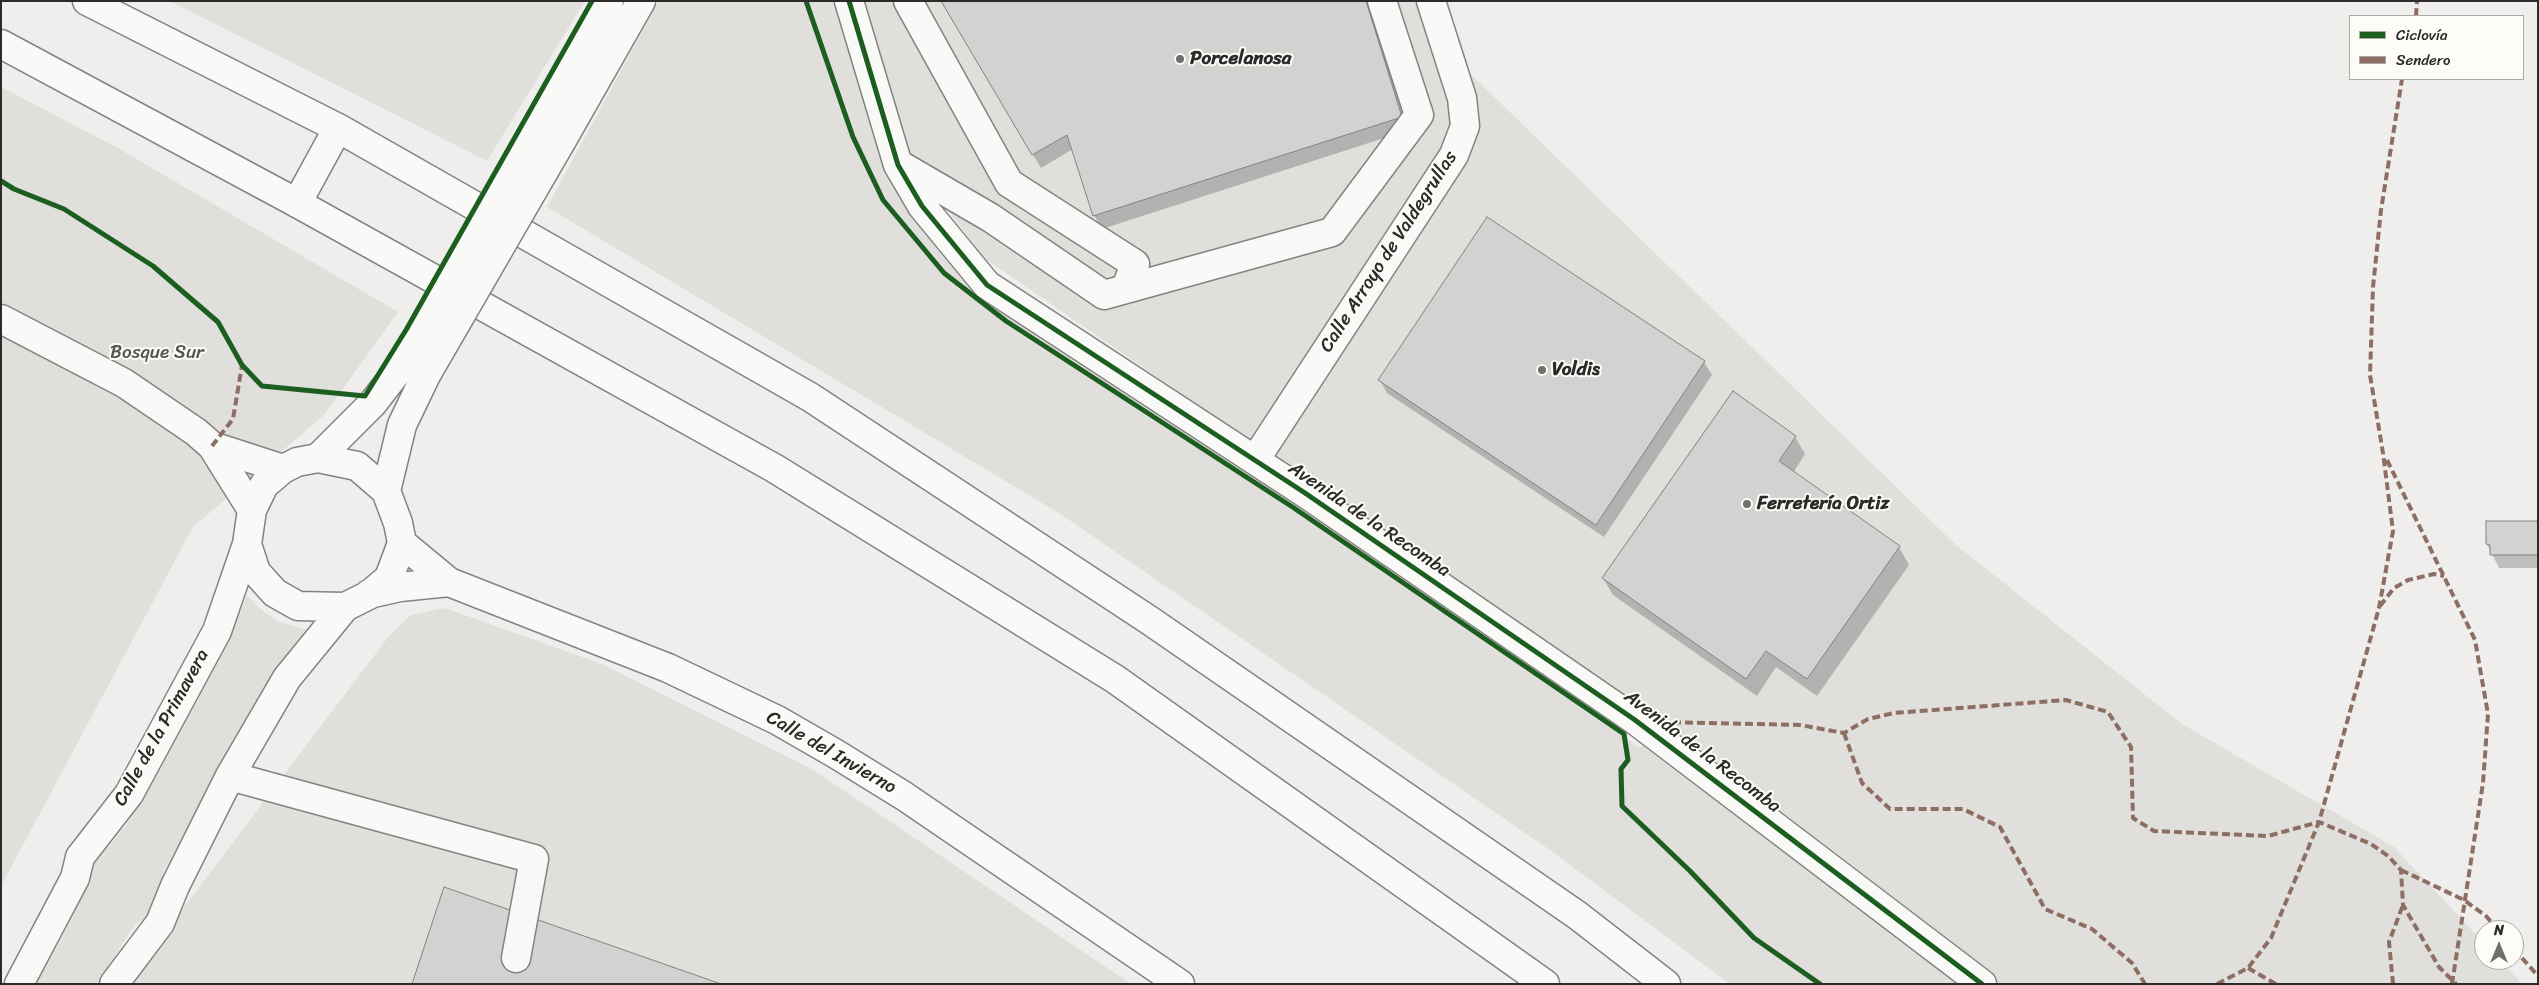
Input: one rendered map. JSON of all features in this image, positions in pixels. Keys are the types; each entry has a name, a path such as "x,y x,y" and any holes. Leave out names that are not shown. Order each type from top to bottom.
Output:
{"main road":[{"path":"87,1 338,128 810,397 1173,636 1577,915 1666,984"},
{"path":"386,491 415,369 540,123 609,1"},
{"path":"318,458 373,402 415,369 562,140 641,1"},
{"name":"Avenida de la Recomba","path":"849,1 898,165 922,206 988,285 1255,460 1636,720 1982,984"},
{"path":"908,1 1009,183 1135,264 1126,288"},
{"path":"898,165 991,218 1104,295 1332,232 1419,115 1382,1"},
{"name":"Calle Arroyo de Valdegrullas","path":"1255,460 1454,154 1465,126 1462,98 1431,1"},
{"path":"1,44 297,203 774,468 1106,674 1545,984"},
{"path":"297,203 338,128"},
{"path":"1,319 124,383 196,432 212,446 252,510"},
{"path":"212,446 283,469"},
{"path":"114,984 160,923 175,886 230,776 287,678 345,607 369,594 389,578 402,543 398,523 386,491 358,466 318,458 297,462 283,469 264,485 252,510 247,544 256,572 275,593 298,606 345,607"},
{"path":"402,543 449,582"},
{"name":"Calle de la Primavera","path":"19,984 75,878 80,857 128,794 216,631 247,544"},
{"path":"369,594 400,586 449,582"},
{"name":"Calle del Invierno","path":"449,582 668,668 776,720 904,796 1180,984"},
{"path":"230,776 534,859 516,958"}],"shaded area":[{"path":"863,1 1438,1 1456,60 1956,545 1849,698 1666,711 1658,721 984,258 914,165"},
{"path":"445,608 602,664 812,769 1131,984 126,984 389,636 411,615"}],"green space":[{"path":"170,1 585,1 487,161"},
{"path":"659,1 837,1 945,255 1640,748 1666,711 1849,698 1956,545 2182,724 2394,847 2474,932 2474,970 2509,970 2522,984 1730,984 1547,848 1059,513 547,207"},
{"name":"Bosque Sur","path":"1,87 116,147 398,312 324,415 193,527 1,886"},
{"path":"247,596 263,611 280,622 307,630 269,682 163,872 163,884 153,914 135,925 99,984 36,984 81,899 81,881 94,856 108,847 126,826 231,634"}],"building":[{"name":"Porcelanosa","path":"941,1 1366,1 1402,117 1093,216 1067,135 1032,155"},
{"name":"Voldis","path":"1487,217 1705,361 1596,525 1378,380"},
{"name":"Ferretería Ortiz","path":"1733,391 1796,436 1779,461 1900,546 1807,679 1766,651 1746,679 1602,578"},
{"path":"2486,521 2538,521 2538,555 2490,555 2490,545 2486,544"},
{"path":"444,887 721,984 412,984"}],"marked path":[{"path":"2416,15 2417,1"},
{"path":"2217,984 2248,968 2271,938 2319,822 2379,608 2393,531 2370,375 2373,287 2381,210 2402,80"},
{"path":"212,446 233,419 242,365"},
{"path":"2387,460 2475,640 2488,714 2483,783 2452,984"},
{"path":"2380,606 2394,588 2408,580 2434,574 2444,576"},
{"path":"1661,722 1800,725 1844,733 1868,719 1894,713 2066,700 2108,712 2131,747 2133,818 2154,831 2268,836 2319,822 2371,844 2388,856 2401,870 2403,905 2439,967 2456,984"},
{"path":"1844,733 1862,783 1890,809 1963,809 2000,827 2045,909 2092,929 2132,963 2145,984"},
{"path":"2401,870 2464,900 2489,920"},
{"path":"2393,984 2389,942 2403,905"},
{"path":"2524,960 2538,976"},
{"path":"2248,968 2276,984"}],"cycle path":[{"path":"1,181 14,189 64,209 153,266 218,322 242,365 262,386 365,396 406,330 592,1"},
{"path":"806,1 853,137 883,200 944,273 1006,321 1294,508 1624,734 1628,760 1621,769 1622,806 1690,871 1754,938 1820,984"},
{"path":"849,1 898,165 922,206 987,285 1305,493 1635,720 1982,984"}],"place":[{"name":"Porcelanosa","path":"1180,59"},
{"name":"Voldis","path":"1542,370"},
{"name":"Ferretería Ortiz","path":"1747,504"}]}
